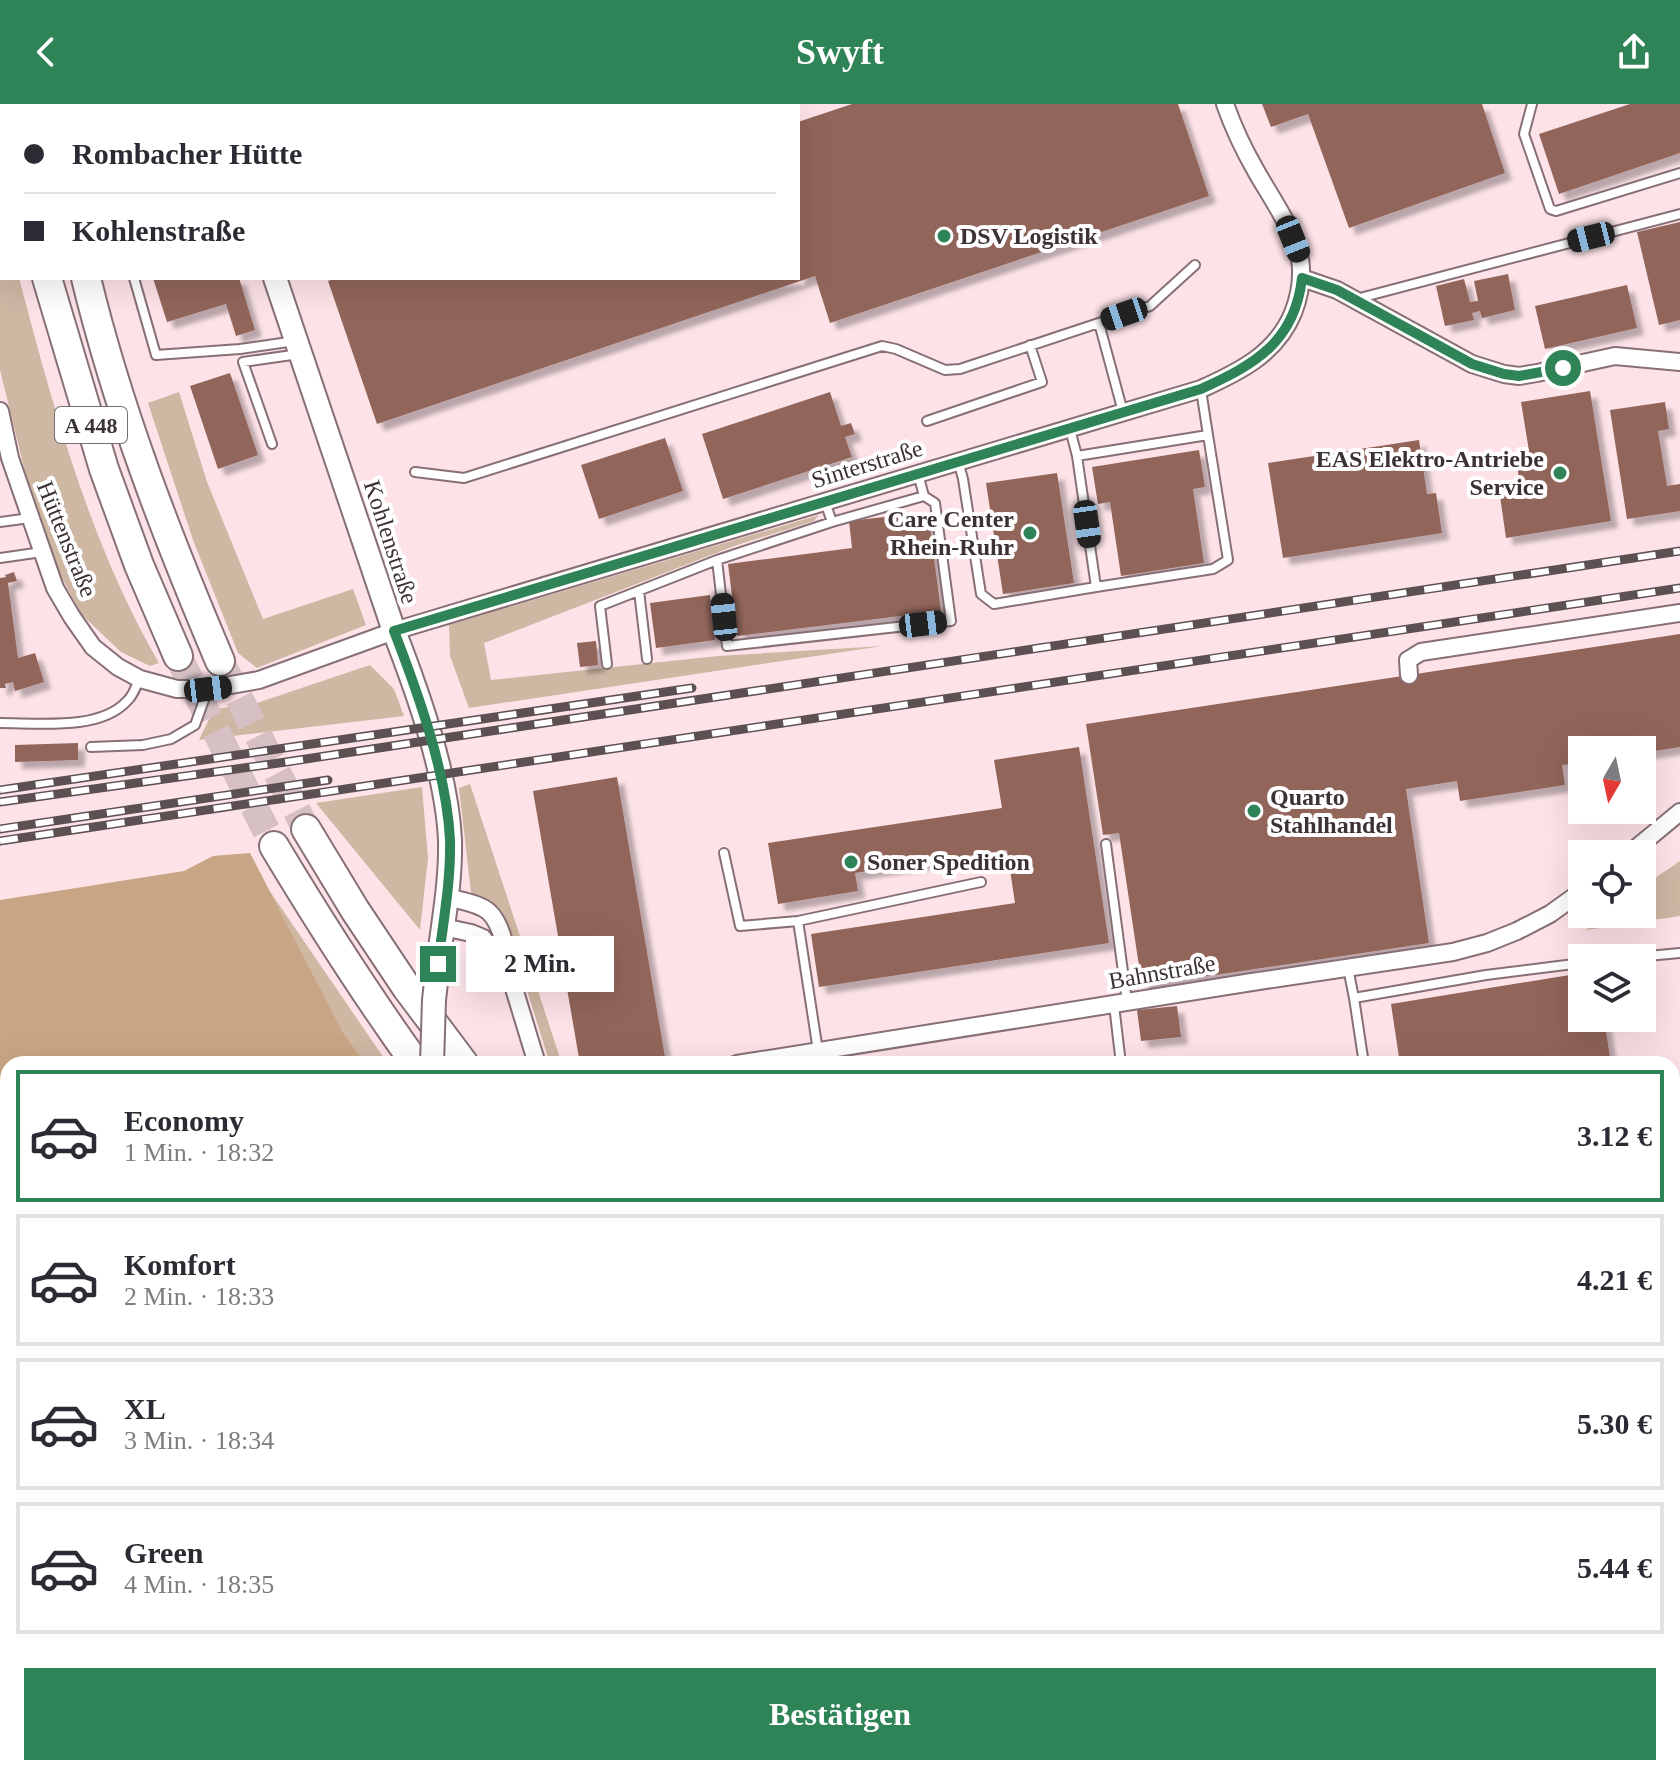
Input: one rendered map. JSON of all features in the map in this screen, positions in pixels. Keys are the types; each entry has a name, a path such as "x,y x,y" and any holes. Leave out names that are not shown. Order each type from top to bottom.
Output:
{"highway":[{"name":"A 448","path":"47,280 104,469 139,565 178,656"},
{"name":"A 448","path":"87,280 141,460 177,560 220,661"},
{"path":"306,829 407,988 458,1056"},
{"path":"274,846 321,925 410,1056"}],"street":[{"path":"1225,104 1253,166 1285,221 1300,256 1302,278 1337,290 1472,364 1504,374 1519,376 1615,356 1680,362"},
{"name":"Sinterstraße","path":"394,631 1201,389 1238,373 1280,337 1300,296 1302,278"},
{"name":"Kohlenstraße","path":"276,280 412,677 436,758 450,838 447,897 433,1012 432,1056"},
{"name":"Hüttenstraße","path":"0,411 10,458 55,588 93,647 118,667 140,679 177,689 208,689 259,680 394,631"},
{"path":"1409,675 1408,660 1421,652 1680,613"},
{"path":"1646,840 1680,812"},
{"path":"447,897 480,906 490,913 508,957 509,972 535,1056"},
{"name":"Bahnstraße","path":"791,1056 1453,952 1487,943 1550,914 1568,901"},
{"path":"443,927 483,938 509,972"}],"lane":[{"path":"1532,104 1524,134 1550,209 1556,211 1680,173"},
{"path":"1354,299 1680,214"},
{"path":"415,472 464,478 882,346 945,370 960,369 1150,306 1195,265"},
{"path":"135,280 156,355 298,347"},
{"path":"1099,323 1123,412"},
{"path":"927,421 1042,382 1030,345"},
{"path":"272,444 243,362 298,347"},
{"path":"958,461 981,594 994,604 1213,569 1228,560 1201,389"},
{"path":"1070,428 1096,587"},
{"path":"1077,456 1208,435"},
{"path":"717,560 727,646 951,621 935,503 924,496 918,474"},
{"path":"607,664 600,606 717,560 924,496"},
{"path":"825,502 832,522"},
{"path":"0,522 30,518"},
{"path":"0,558 42,552"},
{"path":"639,591 647,659"},
{"path":"0,723 67,723 111,714 129,700 140,679"},
{"path":"91,747 143,745 171,739 195,725 208,689"},
{"path":"1106,844 1120,1004 1121,1056"},
{"path":"724,853 740,926 798,921 981,882"},
{"path":"798,921 818,1052"},
{"path":"1656,955 1680,953"},
{"path":"1354,998 1486,975 1568,965"},
{"path":"1348,968 1363,1056"}],"shaded area":[{"path":"0,280 20,280 76,475 113,571 159,663 150,666 121,652 82,615 57,569 30,492 0,370"},
{"path":"179,392 207,482 263,619 353,589 366,625 257,668 238,653 193,540 148,403"},
{"path":"819,515 814,521 737,545 484,643 491,680 718,656 883,646 469,708 450,656 449,625"},
{"path":"370,665 394,689 404,716 199,740 214,709 254,704"},
{"path":"470,784 559,1056 548,1056 506,923 471,892 459,788"},
{"path":"422,787 428,858 420,930 316,803"},
{"path":"250,853 343,1032 360,1056 0,1056 0,900 184,871 213,856"},
{"path":"1680,861 1680,916 1656,920 1656,877"},
{"path":"269,890 383,1056 360,1056 343,1032"}],"building":[{"name":"DSV Logistik","path":"852,104 1178,104 1209,196 830,323 815,276 377,424 328,281 800,280 800,121"},
{"path":"1262,104 1482,104 1505,173 1349,228 1308,114 1271,127"},
{"path":"1630,104 1680,104 1680,153 1559,194 1539,134"},
{"path":"1680,222 1680,320 1659,325 1637,232"},
{"path":"1508,274 1515,310 1482,318 1480,311 1472,313 1474,320 1445,326 1436,286 1464,279 1470,302 1478,301 1474,281"},
{"path":"154,280 240,280 255,330 236,336 226,304 167,322"},
{"path":"1627,285 1637,328 1545,349 1535,306"},
{"path":"230,373 258,455 218,469 190,386"},
{"name":"EAS Elektro-Antriebe Service","path":"1590,391 1611,521 1506,538 1500,496 1521,492 1515,453 1529,451 1521,402"},
{"path":"830,392 841,426 851,423 855,434 845,437 852,457 723,499 702,434"},
{"path":"1665,402 1669,429 1658,431 1667,486 1680,484 1680,511 1627,519 1610,410"},
{"path":"665,438 683,491 599,519 581,465"},
{"path":"1419,440 1427,494 1436,493 1442,533 1283,558 1268,463"},
{"path":"1199,450 1205,487 1193,489 1204,563 1121,576 1110,502 1098,504 1092,467"},
{"name":"Care Center Rhein-Ruhr","path":"1057,473 1074,583 1003,594 986,483"},
{"path":"928,512 941,611 737,636 728,564 852,548 849,521"},
{"path":"14,572 17,581 8,583 18,658 35,653 44,682 15,691 13,682 5,684 6,688 0,688 0,578"},
{"path":"710,595 715,640 656,648 650,603"},
{"name":"Quarto Stahlhandel","path":"1680,634 1680,747 1656,751 1656,736 1568,736 1568,764 1562,765 1565,785 1460,801 1457,781 1406,789 1429,943 1142,986 1119,833 1103,835 1086,724"},
{"path":"596,641 598,665 580,667 577,643"},
{"path":"78,743 78,760 15,762 15,745"},
{"name":"Soner Spedition","path":"1079,747 1109,943 819,987 811,934 1015,903 1007,850 855,873 858,891 778,904 768,843 1002,808 994,760"},
{"path":"617,777 665,1056 579,1056 533,791"},
{"path":"1568,975 1568,1032 1606,1032 1610,1056 1399,1056 1391,1004"},
{"path":"1177,1006 1181,1037 1141,1041 1137,1010"}],"tunnel":[{"path":"178,656 274,846"},
{"path":"220,661 306,829"}],"railway":[{"path":"0,802 286,762 1680,551"},
{"path":"0,841 1680,588"},
{"path":"0,790 692,688"},
{"path":"0,829 328,780"}],"place":[{"name":"DSV Logistik","path":"944,236"},
{"name":"EAS Elektro-Antriebe Service","path":"1560,473"},
{"name":"Care Center Rhein-Ruhr","path":"1030,533"},
{"name":"Quarto Stahlhandel","path":"1254,811"},
{"name":"Soner Spedition","path":"851,862"}],"route":[{"path":"438,964 449,879 447,811 436,758 412,677 394,631 1201,389 1238,373 1280,337 1300,296 1302,278 1337,290 1472,364 1519,376 1563,368"}]}
